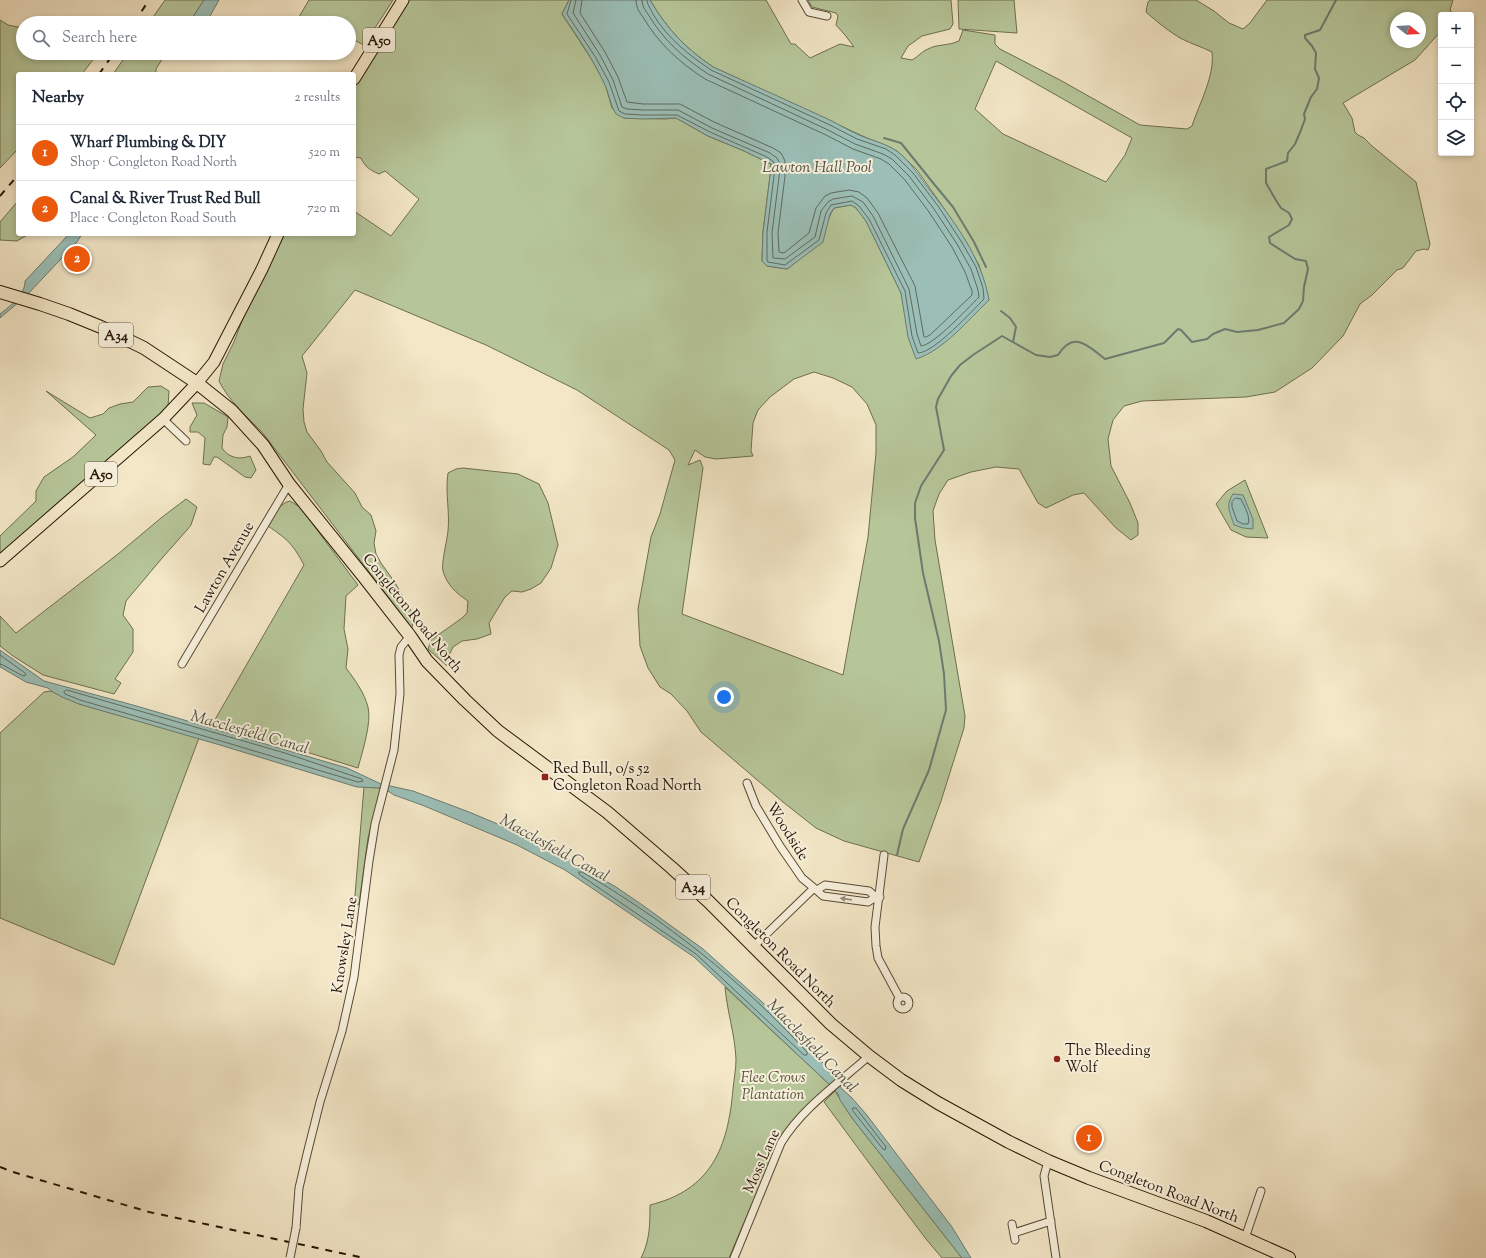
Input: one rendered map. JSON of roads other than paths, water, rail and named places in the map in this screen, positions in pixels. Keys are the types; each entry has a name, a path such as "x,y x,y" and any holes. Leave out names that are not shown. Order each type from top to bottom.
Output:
{"highway":[{"name":"A34","path":"3,293 76,317 144,348 197,383"},
{"name":"Congleton Road North","path":"197,383 232,411 263,445 289,484 410,636 427,660 465,700 498,731 607,812 703,897 831,1024 869,1056 901,1080 938,1103 1009,1142 1048,1161 1089,1178 1206,1221 1289,1258"}],"main road":[{"name":"A50","path":"356,76 403,0"},
{"name":"A50","path":"0,561 163,419 197,383 214,362 262,269 277,236"}],"street":[{"path":"802,0 809,12 827,16"},
{"path":"163,419 186,441"},
{"name":"Lawton Avenue","path":"182,664 289,484"},
{"name":"Knowsley Lane","path":"290,1258 296,1228 300,1188 307,1154 320,1102 342,1031 354,977 375,824 394,750 399,702 398,656 401,647 410,636"},
{"name":"Woodside","path":"747,783 756,806 780,846 802,878 823,896 868,902 878,897"},
{"path":"884,855 875,927 876,946 878,958 899,997"},
{"path":"753,947 816,889 825,885 869,891 878,897"},
{"name":"Moss Lane","path":"734,1258 781,1144 790,1128 869,1056"},
{"path":"1048,1161 1044,1176 1056,1258"},
{"path":"1245,1238 1260,1191"},
{"path":"1012,1224 1014,1237 1051,1221"}],"water":[{"path":"204,0 219,0 210,16 194,16"},
{"name":"Lawton Hall Pool","path":"569,0 650,0 663,20 677,37 694,53 713,67 832,121 859,135 889,146 898,152 915,169 966,241 980,269 989,300 946,342 926,355 916,359 908,337 901,293 866,221 856,208 851,205 834,208 830,214 823,242 787,269 767,266 762,261 763,232 771,164 708,136 676,118 624,118 616,114 606,87 595,65 562,14"},
{"path":"67,236 81,236 77,242 26,296 0,318 0,314 20,296 25,281"},
{"path":"1233,494 1243,495 1253,519 1253,529 1234,525 1229,506 1229,502"},
{"path":"0,650 44,681 133,705 347,768 381,784 413,791 469,812 519,833 616,887 703,949 771,1010 803,1042 823,1063 842,1089 866,1114 952,1227 971,1258 962,1258 852,1118 840,1100 838,1094 830,1085 694,957 565,870 517,845 422,805 394,795 381,788 357,787 79,704 62,697 48,688 26,682 0,667"}],"waterway":[{"path":"897,855 903,829 929,770 946,710 944,674 939,641 923,573 915,518 915,503 921,486 944,450 936,407 938,399 951,376 960,365 1002,336 1036,355 1050,357 1058,355 1064,347 1075,342 1087,345 1105,359 1164,343 1178,329 1181,330 1192,342 1207,339 1213,334 1225,329 1237,332 1258,330 1284,323 1299,309 1303,301 1308,269 1306,261 1295,259 1270,243 1269,237 1289,225 1292,219 1289,213 1281,208 1266,183 1266,169 1287,161 1288,153 1295,144 1301,130 1305,119 1304,114 1311,97 1317,89 1319,78 1315,69 1316,53 1305,38 1305,35 1320,30 1336,0"},
{"path":"884,138 901,143 953,207 974,242 986,267"},
{"path":"1001,311 1010,318 1016,327 1013,342"}],"railway":[{"path":"139,16 149,0"},
{"path":"100,72 109,60"},
{"path":"0,196 16,177"},
{"path":"0,1167 149,1212 364,1258"}],"place":[{"name":"Canal & River Trust Red Bull","path":"77,259"},
{"name":"Red Bull, o/s 52 Congleton Road North","path":"545,777"},
{"name":"The Bleeding Wolf","path":"1057,1059"},
{"name":"Wharf Plumbing & DIY","path":"1089,1138"}],"water label":[{"name":"Macclesfield Canal","path":"250,731"},
{"name":"Macclesfield Canal","path":"555,847"},
{"name":"Macclesfield Canal","path":"813,1045"}],"park label":[{"name":"Flee Crows Plantation","path":"773,1086"}]}
